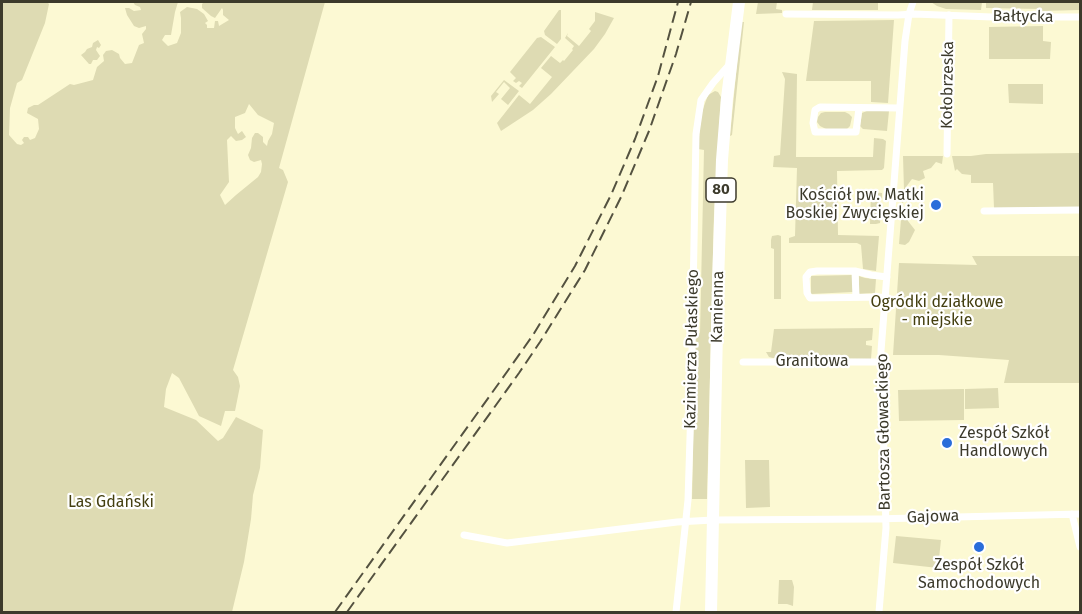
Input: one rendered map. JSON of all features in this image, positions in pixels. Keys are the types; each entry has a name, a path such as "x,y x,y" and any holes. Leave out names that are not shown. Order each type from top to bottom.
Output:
{"main road":[{"name":"Kamienna","path":"711,612 722,160 739,2"}],"street":[{"name":"Bartosza Głowackiego","path":"879,612 886,528 881,362 899,108 905,41 913,2"},
{"name":"Bałtycka","path":"786,14 1080,17"},
{"name":"Kołobrzeska","path":"947,154 949,15"},
{"name":"Kazimierza Pułaskiego","path":"676,612 686,522 691,406 696,134 701,100 731,64"},
{"path":"709,88 719,87 727,98"},
{"path":"859,108 856,132 815,132 813,123 815,110 820,107 899,108"},
{"path":"984,211 1080,210"},
{"path":"886,297 810,298 807,293 806,277 810,272 817,271 855,271 887,277"},
{"path":"855,271 856,297"},
{"name":"Granitowa","path":"743,362 881,362"},
{"path":"1072,514 1080,547"},
{"name":"Gajowa","path":"686,522 1080,514"},
{"path":"464,535 507,543 686,522"}],"green space":[{"name":"Las Gdański","path":"2,2 47,2 49,4 45,23 22,80 17,83 10,108 9,135 21,145 24,143 22,140 24,137 30,140 35,138 39,129 38,119 27,113 28,108 38,105 70,84 93,80 97,67 104,61 103,55 106,51 112,50 119,54 125,64 132,63 139,45 144,43 142,34 146,29 146,26 139,28 134,26 127,15 125,8 134,11 141,10 133,2 178,2 171,35 165,35 162,40 168,46 177,43 181,33 180,12 187,7 197,9 204,14 208,21 205,23 207,28 214,28 215,21 218,21 219,26 229,20 223,15 222,8 215,18 211,16 202,8 204,2 325,2 279,168 283,170 288,182 233,370 240,386 235,411 225,411 221,426 199,416 179,378 172,373 166,389 164,407 196,420 218,441 223,438 236,417 263,430 260,468 253,495 244,562 232,612 2,612","holes":["249,104 258,115 274,123 267,146 263,142 263,137 258,133 255,133 252,138 248,155 254,162 261,160 261,172 225,205 220,195 229,182 227,140 231,136 236,141 246,137 242,131 238,134 235,128 235,117 245,113"]},
{"path":"758,2 777,2 776,9 782,10 782,13 756,14"},
{"path":"813,2 878,2 878,10 812,10"},
{"path":"931,2 982,2 981,10 946,9"},
{"path":"986,2 1080,2 1080,10 1040,11 1040,9 986,8"},
{"path":"561,10 561,39 557,44 545,35 544,31"},
{"path":"595,12 614,18 594,49 533,110 501,131 497,123 519,95 530,104 552,77 541,68 551,56 560,63 573,50 574,46 565,38 568,33 567,36 579,46 591,31 589,29 595,21"},
{"path":"894,20 888,103 871,102 871,81 806,81 814,21"},
{"path":"741,22 744,22 732,135 730,136"},
{"path":"1043,26 1043,41 1051,42 1050,59 989,59 989,27"},
{"path":"541,37 555,47 522,88 519,86 522,83 513,81 516,78 510,72 537,38"},
{"path":"98,40 101,45 96,50 100,56 89,64 81,55"},
{"path":"782,72 797,74 796,157 873,157 874,138 886,141 882,170 837,171 838,235 879,236 876,271 863,269 861,245 857,243 789,243 789,238 795,236 797,168 773,167 774,156 780,155 785,79"},
{"path":"504,80 519,91 508,105 501,99 510,88 504,82 496,92 499,94 492,102 491,96"},
{"path":"1008,84 1043,84 1043,104 1009,103"},
{"path":"715,91 721,97 714,214 707,499 692,499 695,334 700,333 704,150 698,149 701,115 708,95"},
{"path":"869,110 889,111 887,131 863,129 860,126 862,113"},
{"path":"825,112 849,114 852,117 850,126 847,129 826,129 820,126 817,122 818,117"},
{"path":"1080,153 1080,207 994,208 993,183 971,183 971,175 962,174 957,169 955,171 952,156 986,154"},
{"path":"903,156 943,156 942,164 936,162 931,168 923,171 925,178 919,181 912,179 906,187 912,191 902,203 904,190"},
{"path":"871,192 882,193 879,201 879,206 882,207 880,223 876,224 870,224"},
{"path":"902,207 907,212 908,221 915,230 905,245 899,244"},
{"path":"772,236 781,236 781,299 774,299 774,249 771,248 771,240"},
{"name":"Ogródki działkowe - miejskie","path":"972,256 1080,256 1080,383 1004,383 1009,360 939,355 893,355 899,263 977,265"},
{"path":"852,275 853,292 811,294 811,276"},
{"path":"859,276 876,279 875,293 859,294"},
{"path":"873,328 872,340 866,341 866,345 872,346 871,359 773,358 769,357 766,352 771,352 774,329"},
{"path":"998,388 999,408 965,409 965,389"},
{"path":"964,389 964,420 899,421 898,390"},
{"path":"745,460 769,460 770,507 746,508"},
{"path":"896,536 941,540 938,568 893,563"},
{"path":"779,580 792,580 793,606 778,604"}],"railway":[{"path":"335,612 533,335 575,266 611,195 635,139 658,76 678,2"},
{"path":"347,612 519,373 585,270 622,195 649,131 676,54 691,2"}],"place":[{"name":"Kościół pw. Matki Boskiej Zwycięskiej","path":"936,205"},
{"name":"Zespół Szkół Handlowych","path":"947,443"},
{"name":"Zespół Szkół Samochodowych","path":"979,547"}]}
